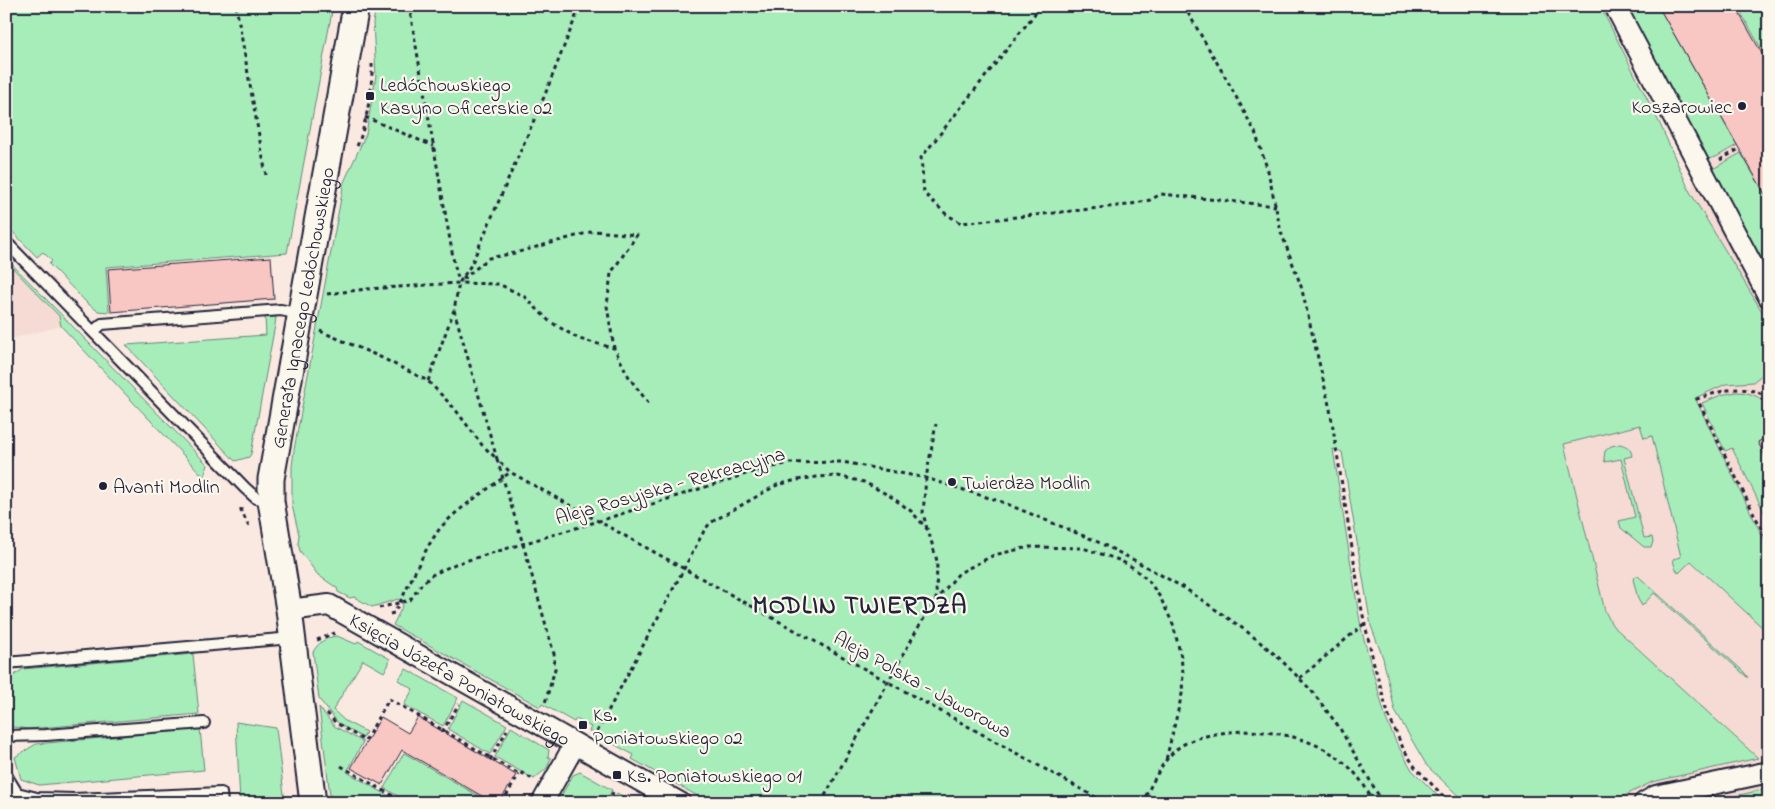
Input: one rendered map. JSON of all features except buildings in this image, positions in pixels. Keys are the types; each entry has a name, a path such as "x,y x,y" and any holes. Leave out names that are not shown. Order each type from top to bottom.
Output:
{"street":[{"name":"Generała Ignacego Ledóchowskiego","path":"313,803 289,610 271,501 271,479 356,6"},
{"path":"1615,6 1769,297"},
{"name":"Księcia Józefa Poniatowskiego","path":"289,610 329,605 536,721 585,741 680,803"},
{"path":"542,803 585,741"},
{"path":"1644,803 1656,796 1769,772"}],"lane":[{"path":"6,242 245,488 256,498 271,501"},
{"path":"94,332 102,324 282,310 301,311"},
{"path":"6,663 292,638"},
{"path":"6,736 46,735 204,723"},
{"path":"6,775 17,793 37,798 74,799 221,793 222,803"}],"path":[{"path":"236,6 266,175"},
{"path":"409,6 459,283"},
{"path":"428,381 454,310 459,283 471,265 544,97 580,6"},
{"path":"1041,6 921,158 924,193 946,214 961,222 1127,205 1150,200 1161,194 1276,206"},
{"path":"1184,6 1255,132 1268,171 1281,232 1301,286 1330,410 1365,623 1389,717 1403,748 1415,767 1450,803"},
{"path":"365,117 433,147"},
{"path":"459,283 489,258 594,231 636,234 612,273 607,306 614,348 630,379 650,405"},
{"path":"301,311 367,289 459,283 499,284 525,297 549,321 579,339 614,348"},
{"name":"Aleja Polska - Jaworowa","path":"454,310 497,459 510,472 1106,803"},
{"path":"301,311 378,356 428,381 455,409 482,445 497,459 554,654 555,669 550,690 536,721"},
{"path":"1769,397 1757,391 1742,388 1726,390 1697,399 1769,544"},
{"path":"936,424 926,478 923,513 936,561 936,600"},
{"name":"Aleja Rosyjska - Rekreacyjna","path":"365,624 371,612 382,606 410,600 421,585 432,575 454,564 599,521 746,474 789,463 842,462 926,478 1002,502 1122,554 1186,589 1252,635 1300,678 1339,727 1383,803"},
{"path":"387,614 394,613 436,533 449,519 510,472"},
{"path":"585,741 710,523 777,485 817,477 838,476 864,482 890,496 911,511 928,530"},
{"path":"821,803 888,681 936,600 959,573 994,555 1029,547 1083,548 1119,560 1137,571 1151,584 1169,614 1180,647 1183,673 1182,694 1166,760 1142,803"},
{"path":"1119,560 1122,554"},
{"path":"1300,678 1365,623"},
{"path":"443,731 464,696"},
{"path":"324,710 335,722 366,741 389,699 490,758 533,780"},
{"path":"490,758 512,723"},
{"path":"1166,760 1177,749 1186,744 1215,734 1246,731 1276,733 1306,741 1332,753 1352,769 1368,791 1373,803"},
{"path":"341,766 405,803"},
{"path":"502,803 519,774"},
{"path":"1368,791 1374,787"},
{"path":"608,803 614,791"}],"shaded area":[{"path":"1622,6 1769,6 1769,789 1708,803 1610,803 1652,782 1757,758 1612,625 1605,611 1539,338 1690,192 1699,166 1707,159"},
{"path":"6,261 59,316 61,326 6,340"}],"green space":[{"path":"6,6 333,6 287,253 106,267 109,312 98,311 87,303 49,264 52,261 43,252 37,257 6,225"},
{"path":"376,6 1600,6 1660,124 1690,192 1769,323 1769,369 1753,382 1726,384 1695,398 1769,550 1769,628 1764,629 1691,561 1679,573 1675,568 1673,559 1681,557 1652,436 1644,438 1640,425 1564,444 1605,611 1612,625 1758,758 1652,782 1610,803 1466,803 1427,766 1395,711 1383,658 1371,626 1342,452 1333,449 1362,632 1386,719 1396,742 1412,770 1445,803 710,803 632,759 634,755 589,731 591,727 576,719 574,722 542,704 540,707 393,625 403,605 398,599 372,607 354,597 350,598 338,592 337,588 318,575 300,551 299,535 292,505 294,450 344,182 366,134 376,75 373,23"},
{"path":"1622,6 1658,6 1737,145 1716,157 1708,159"},
{"path":"1737,6 1758,6 1769,26 1769,62"},
{"path":"1741,153 1769,201 1769,273 1711,170"},
{"path":"6,258 208,465 204,477 61,326 59,316 6,261"},
{"path":"265,317 276,317 251,454 249,457 235,461 126,345 266,335"},
{"path":"1736,392 1754,395 1769,406 1769,416 1765,418 1762,425 1767,437 1758,442 1769,464 1769,522 1732,448 1725,451 1702,403 1721,395"},
{"path":"1620,444 1631,451 1632,456 1624,458 1644,538 1652,537 1651,547 1644,547 1621,528 1619,521 1635,517 1621,459 1605,462 1604,458 1605,451 1611,446"},
{"path":"1636,576 1744,672 1748,678 1654,593 1642,606 1638,599 1633,579"},
{"path":"337,636 356,644 358,641 390,659 384,672 363,660 333,710 345,721 366,732 363,738 339,724 319,699 313,652 323,641"},
{"path":"193,654 199,714 28,729 6,726 6,681 23,669"},
{"path":"406,669 458,698 443,726 404,705 413,689 398,680"},
{"path":"463,700 507,725 490,754 448,729"},
{"path":"319,707 334,726 363,742 347,772 401,803 331,803"},
{"path":"236,722 276,728 285,803 240,803"},
{"path":"511,727 549,750 548,757 551,758 547,768 534,779 495,757"},
{"path":"200,729 204,770 39,785 21,779 15,757 36,744"},
{"path":"404,753 491,803 410,803 384,788"},
{"path":"580,772 612,790 605,803 567,803 561,799 557,803 573,775"},
{"path":"1769,788 1769,803 1707,803"},
{"path":"617,793 635,803 611,803"}],"place":[{"name":"Ledóchowskiego Kasyno Oficerskie 02","path":"370,96"},
{"name":"Koszarowiec","path":"1742,106"},
{"name":"Twierdza Modlin","path":"952,482"},
{"name":"Avanti Modlin","path":"103,486"},
{"name":"Ks. Poniatowskiego 02","path":"583,725"},
{"name":"Ks. Poniatowskiego 01","path":"617,775"}],"district":[{"name":"MODLIN TWIERDZA","path":"860,604"}]}
